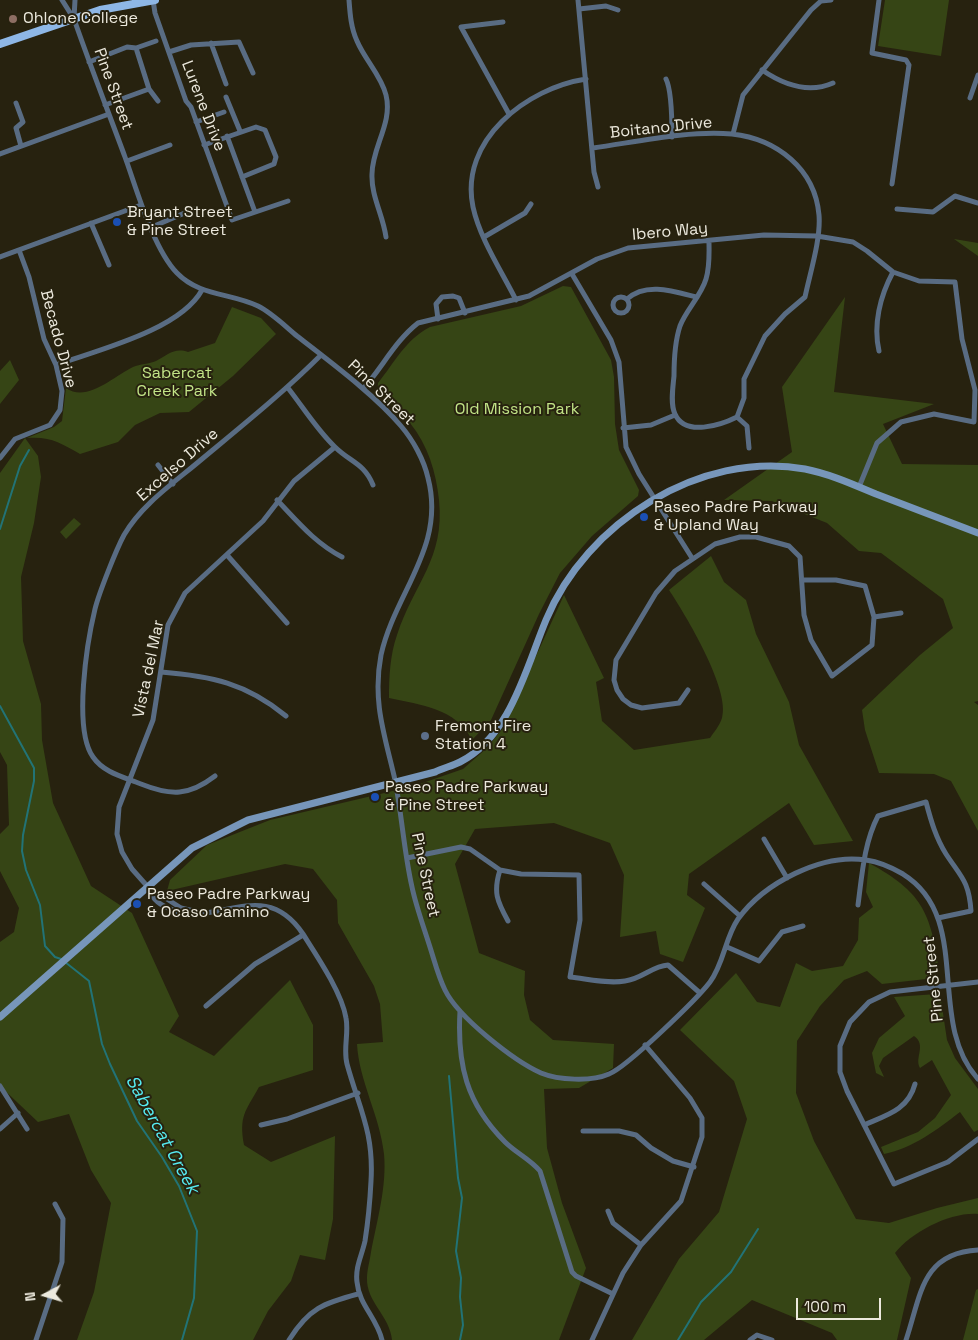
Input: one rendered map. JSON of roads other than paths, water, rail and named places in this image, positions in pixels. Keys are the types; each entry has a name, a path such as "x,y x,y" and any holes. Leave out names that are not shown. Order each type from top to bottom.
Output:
{"main road":[{"path":"0,44 122,4 154,0"},
{"path":"0,1017 192,848 248,820 435,772 461,762 482,746 499,725 514,698 547,617 567,580 595,546 655,498 698,478 732,470 779,466 830,475 978,533"}],"street":[{"path":"62,0 74,19"},
{"path":"74,19 75,0"},
{"name":"Lurene Drive","path":"154,0 155,13 232,220 255,212"},
{"path":"349,0 350,17 357,42 379,79 386,96 387,118 372,163 375,200 384,221 386,237"},
{"path":"578,0 594,172 598,187"},
{"path":"733,134 743,95 811,10 821,1 831,0"},
{"path":"878,0 872,54 906,60 909,65 892,184"},
{"path":"579,9 606,6 618,10"},
{"name":"Pine Street","path":"74,19 127,161 141,205 167,262 182,278 202,290 259,306 321,355 402,426 417,451 429,479 431,509 425,548 419,567 392,620 382,651 378,675 378,705 380,727 395,781 412,891 446,993 460,1011 523,1063 542,1073 562,1079 607,1076 645,1046 700,993 718,970 740,916 787,878 818,863 864,859 885,865 908,877 930,902 938,918 946,957 952,1027 960,1054 978,1079"},
{"path":"503,22 461,27 509,114"},
{"path":"89,62 127,47 136,48 156,41"},
{"path":"169,52 184,46 239,42 253,73"},
{"path":"211,43 226,84"},
{"path":"136,48 150,89 158,101"},
{"path":"762,70 777,80 803,88 821,88 833,83"},
{"path":"970,98 978,75"},
{"path":"516,300 484,238 473,208 472,175 481,146 509,114 546,90 561,84 586,79"},
{"path":"666,79 671,88 672,137"},
{"path":"105,105 150,89"},
{"path":"226,96 240,131"},
{"path":"16,102 23,122 16,128 21,146"},
{"path":"196,122 224,112"},
{"path":"0,154 109,114"},
{"path":"204,145 256,127 265,130 276,157 274,164 242,177"},
{"name":"Boitano Drive","path":"593,148 672,137 733,134 768,144 786,153 806,173 816,195 819,216 805,297 785,314 765,336 744,379 744,398 737,417"},
{"path":"227,136 255,212 288,200"},
{"path":"127,161 170,145"},
{"path":"897,209 933,212 955,196 978,203"},
{"path":"484,238 525,213 531,204"},
{"path":"0,257 141,205"},
{"path":"152,227 194,209"},
{"path":"91,223 109,265"},
{"name":"Ibero Way","path":"362,389 381,369 403,334 418,323 529,296 597,259 628,248 764,235 817,236 852,242 868,251 892,272 919,281 954,282 962,339 975,390 974,422 934,414 901,422 877,443 859,487"},
{"path":"709,241 709,266 706,282 680,326 674,363 673,400 675,415 686,424 697,428 727,422 737,417 747,426 749,448"},
{"name":"Becado Drive","path":"0,458 16,439 50,425 60,410 62,391 56,365 44,339 29,278 19,250"},
{"path":"879,351 875,336 882,296 892,272"},
{"path":"572,274 611,340 619,362 626,447 692,558"},
{"path":"627,299 634,292 665,289 696,297"},
{"path":"56,365 178,318 197,299 202,290"},
{"path":"438,318 436,304 442,297 453,296 459,298 465,313"},
{"name":"Excelso Drive","path":"214,776 201,786 184,792 162,792 129,780 101,766 92,756 85,742 82,727 82,703 87,655 95,608 124,535 146,507 288,388 321,355"},
{"path":"288,388 335,447 360,465 373,485"},
{"path":"623,428 651,425 675,415"},
{"name":"Vista del Mar","path":"335,447 294,482 277,500 263,521 185,593 168,625 153,720 119,807 117,834 122,852 132,869 148,887 156,900 175,912 190,915 206,914 235,906 262,906 283,914 303,935 343,1005 346,1019 346,1061 367,1121 372,1155 365,1242 356,1271 358,1294"},
{"path":"158,465 173,484"},
{"path":"277,500 308,534 328,550 342,557"},
{"path":"688,690 679,703 642,708 623,699 614,680 616,660 629,635 656,593 675,570 692,558 726,540 756,537 770,539 789,546 800,557 804,615 811,640 832,676 872,645 874,617 865,586 836,580 803,580"},
{"path":"227,555 287,624"},
{"path":"874,617 901,613"},
{"path":"160,672 204,676 233,685 270,703 286,716"},
{"path":"858,905 864,859 871,830 878,816 926,802 933,827 946,854 964,878 970,894 971,911 938,918"},
{"path":"764,839 787,878"},
{"path":"407,858 461,847 470,849 500,870 521,874 579,875 580,920 570,977 626,981 642,976 658,966 668,965 700,993"},
{"path":"500,870 495,885 498,902 508,921"},
{"path":"704,884 740,916"},
{"path":"727,947 759,960 782,932 803,926"},
{"path":"206,1006 254,964 303,935"},
{"path":"978,982 890,992 869,1002 850,1022 840,1046 840,1072 847,1092 894,1184 948,1162 978,1139"},
{"path":"460,1011 460,1048 463,1071 466,1085 475,1102 504,1142 532,1162 540,1171 572,1272 576,1276 613,1294"},
{"path":"592,1340 613,1294 641,1245 681,1201 694,1167 702,1138 702,1118 690,1098 645,1046"},
{"path":"864,1125 896,1111 911,1098 915,1084"},
{"path":"0,1086 28,1129"},
{"path":"261,1125 287,1119 358,1093"},
{"path":"0,1129 18,1113"},
{"path":"583,1132 619,1131 636,1135 673,1161 694,1167"},
{"path":"36,1340 62,1262 64,1219 55,1204"},
{"path":"608,1211 613,1223 641,1245"},
{"path":"906,1340 922,1288 934,1266 954,1253 978,1250"},
{"path":"289,1340 317,1308 326,1303 358,1294 363,1306 377,1326 382,1340"},
{"path":"750,1340 757,1335 772,1340"}],"waterway":[{"name":"Sabercat Creek","path":"0,529 20,466 29,450"},
{"name":"Sabercat Creek","path":"0,706 34,768 34,781 23,835 22,851 26,870 40,905 45,946 55,957 61,959"},
{"name":"Sabercat Creek","path":"65,962 89,981 102,1044 110,1064 137,1121 179,1186 197,1231 194,1298 182,1340"},
{"path":"449,1076 458,1178 462,1198 456,1251 461,1278 460,1297 463,1325 460,1340"},
{"path":"678,1340 701,1302 731,1272 758,1229"}],"place":[{"name":"Ohlone College","path":"13,19"},
{"name":"Bryant Street & Pine Street","path":"117,222"},
{"name":"Paseo Padre Parkway & Upland Way","path":"644,517"},
{"name":"Fremont Fire Station 4","path":"425,736"},
{"name":"Paseo Padre Parkway & Pine Street","path":"375,797"},
{"name":"Paseo Padre Parkway & Ocaso Camino","path":"137,904"}],"park label":[{"name":"Sabercat Creek Park","path":"177,383"},
{"name":"Old Mission Park","path":"517,410"}]}
